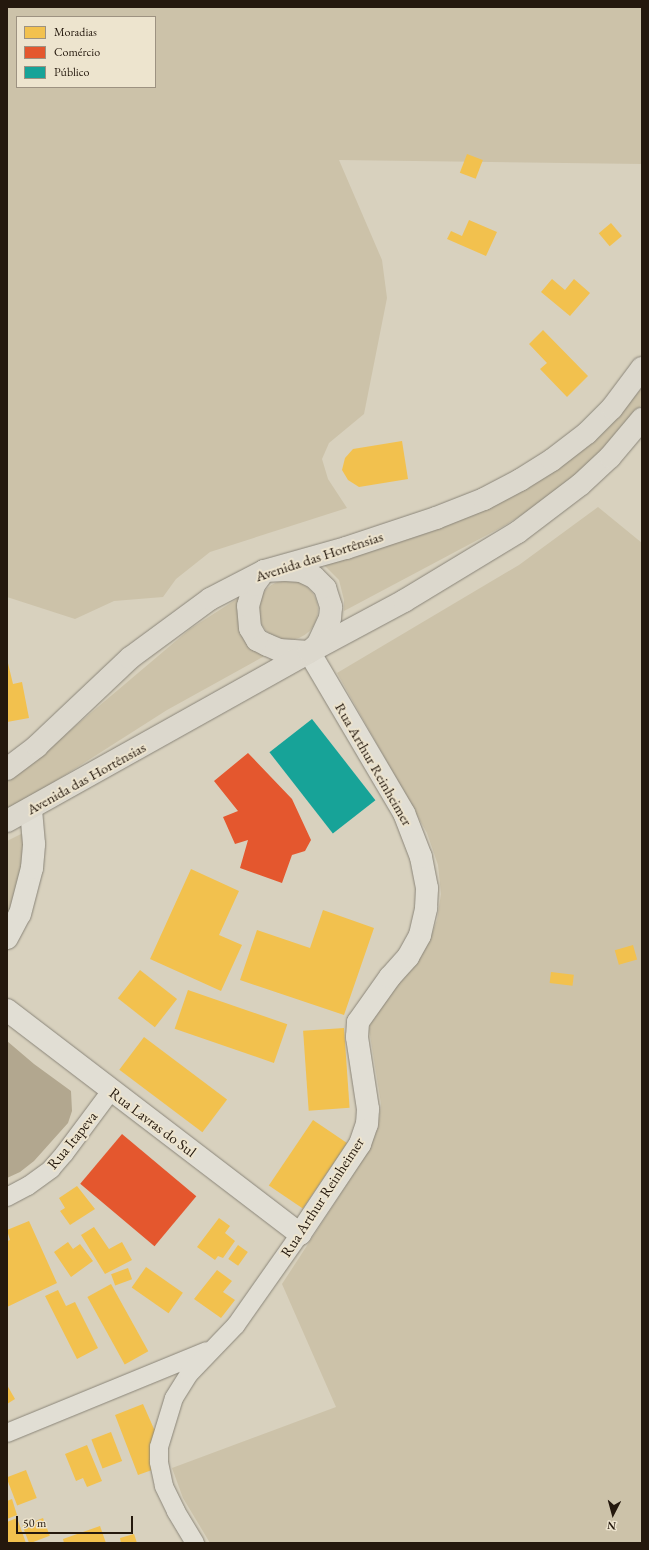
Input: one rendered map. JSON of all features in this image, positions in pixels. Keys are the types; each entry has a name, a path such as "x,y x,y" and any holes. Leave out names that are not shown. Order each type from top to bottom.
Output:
{"main road":[{"name":"Avenida das Hortênsias","path":"7,770 37,746 130,658 210,598 264,571 346,548 436,518 484,499 520,480 552,460 587,433 612,408 642,368"},
{"name":"Avenida das Hortênsias","path":"7,821 31,809 309,652 404,601 518,532 580,485 610,457 642,419"},
{"path":"264,571 301,571 314,577 325,588 331,606 330,618 318,644 309,652 279,650 257,640 250,628 248,606 251,593 254,585 264,571"}],"street":[{"name":"Rua Arthur Reinheimer","path":"195,1543 176,1512 164,1486 159,1462 159,1447 174,1398 180,1386 189,1374 236,1325 300,1234 360,1144 367,1124 368,1109 357,1037 358,1022 390,977 408,957 420,935 426,908 427,888 422,857 404,813 309,652"},
{"path":"7,938 20,914 32,868 34,844 31,809"},
{"name":"Rua Lavras do Sul","path":"7,1010 300,1234"},
{"name":"Rua Itapeva","path":"7,1197 28,1186 51,1168 64,1154 111,1091"},
{"path":"7,1433 215,1347"}],"shaded area":[{"path":"7,7 642,7 642,164 339,160 382,260 387,298 364,414 329,443 322,459 328,479 347,508 210,552 176,579 163,597 114,601 75,619 7,597"},
{"path":"642,388 642,404 621,432 576,476 535,507 502,527 344,611 344,600 339,580 322,563 480,512 527,489 552,473 600,436"},
{"path":"598,507 642,543 642,1543 210,1543 183,1498 172,1468 336,1407 282,1284 368,1152 378,1127 381,1104 369,1029 373,1015 413,966 429,942 437,920 441,894 438,865 427,833 337,673 519,565"},
{"path":"282,580 294,580 305,585 313,593 318,604 316,622 305,635 294,640 282,640 271,635 263,627 258,616 258,604 263,593 271,585"},
{"path":"243,595 270,653 167,710 7,812 7,781 40,756 190,629"},
{"path":"25,832 26,857 7,921 7,841"},
{"path":"7,1041 34,1064 71,1091 72,1111 68,1123 34,1161 20,1172 7,1178"}],"building: Moradias":[{"path":"467,154 483,160 476,179 460,173"},
{"path":"469,220 497,232 486,256 447,239 451,231 462,236"},
{"path":"611,223 622,236 610,246 599,233"},
{"path":"552,279 565,290 574,279 590,293 570,316 541,292"},
{"path":"543,330 588,376 567,397 540,369 547,363 529,344"},
{"path":"402,441 408,479 359,487 348,480 342,470 345,458 353,449"},
{"path":"7,659 13,684 22,682 29,718 7,722"},
{"path":"191,869 239,891 219,935 242,945 221,991 150,959"},
{"path":"323,910 374,928 344,1015 240,980 257,930 310,948"},
{"path":"633,945 637,959 619,965 615,950"},
{"path":"140,970 177,999 155,1027 118,998"},
{"path":"551,972 574,975 572,986 550,983"},
{"path":"188,990 287,1024 274,1063 175,1029"},
{"path":"344,1028 350,1108 309,1111 303,1031"},
{"path":"144,1037 227,1100 202,1132 119,1070"},
{"path":"313,1120 347,1143 303,1208 269,1185"},
{"path":"77,1186 95,1209 70,1225 60,1211 65,1208 59,1198"},
{"path":"219,1218 230,1226 225,1233 235,1241 223,1258 218,1256 215,1260 197,1247"},
{"path":"29,1221 57,1283 7,1307 7,1241 10,1240 7,1230"},
{"path":"94,1227 109,1249 122,1242 132,1260 105,1274 81,1235"},
{"path":"68,1242 73,1249 80,1244 93,1261 71,1277 54,1252"},
{"path":"238,1245 248,1252 238,1266 228,1259"},
{"path":"146,1267 183,1293 169,1313 132,1287"},
{"path":"128,1268 132,1279 115,1285 111,1274"},
{"path":"217,1270 232,1281 223,1292 235,1300 221,1318 194,1299"},
{"path":"111,1284 148,1351 125,1364 87,1297"},
{"path":"58,1290 66,1306 75,1302 98,1348 77,1359 45,1296"},
{"path":"7,1385 15,1399 7,1404"},
{"path":"143,1404 154,1429 159,1427 152,1470 138,1475 115,1415"},
{"path":"111,1432 122,1461 103,1468 91,1440"},
{"path":"87,1445 102,1481 87,1487 83,1478 76,1481 65,1454"},
{"path":"26,1470 37,1498 17,1506 7,1477"},
{"path":"12,1499 17,1515 7,1519 7,1501"},
{"path":"17,1518 26,1543 7,1543 7,1522"},
{"path":"43,1518 50,1536 29,1543 22,1526"},
{"path":"100,1526 106,1543 64,1543 63,1539"},
{"path":"134,1534 137,1543 121,1543 120,1538"}],"building: Comércio":[{"path":"248,753 292,799 311,840 305,851 292,855 282,883 240,868 248,840 235,844 223,817 238,811 214,781"},
{"path":"122,1134 196,1196 155,1246 80,1184"}],"building: Público":[{"path":"312,719 375,800 333,833 269,752"}]}
